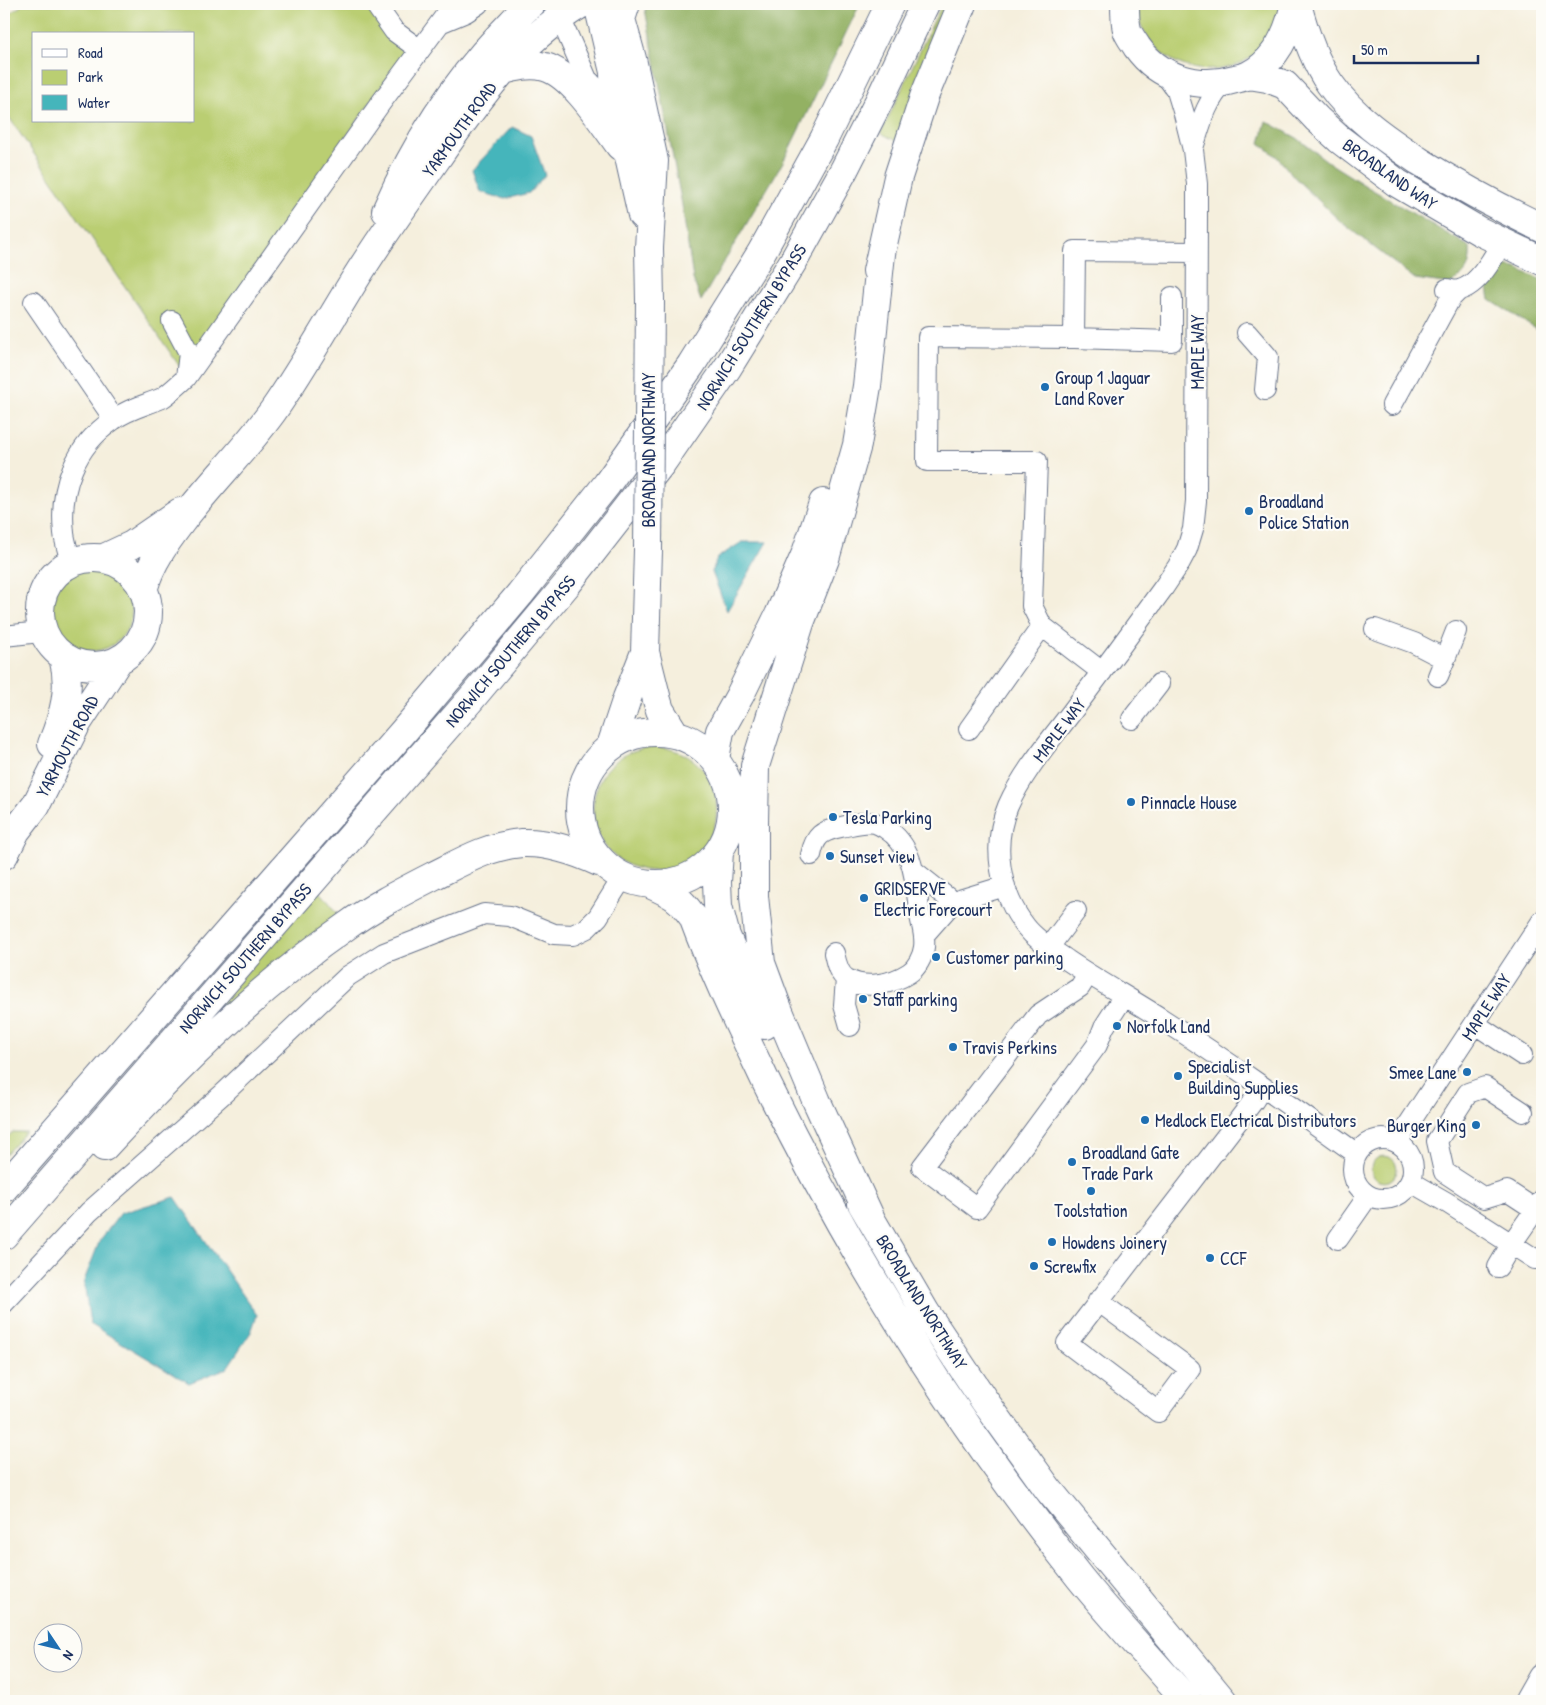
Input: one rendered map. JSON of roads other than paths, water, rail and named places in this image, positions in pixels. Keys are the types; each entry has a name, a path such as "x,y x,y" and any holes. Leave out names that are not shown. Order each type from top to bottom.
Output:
{"highway":[{"path":"438,111 468,54 510,4"},
{"name":"BROADLAND NORTHWAY","path":"598,4 614,72 615,108 629,157 650,248"},
{"name":"NORWICH SOUTHERN BYPASS","path":"4,1188 403,732 520,594 607,484 691,365 761,253 824,139 890,4"},
{"name":"NORWICH SOUTHERN BYPASS","path":"4,1235 471,699 568,582 661,464 728,367 794,260 862,135 925,4"},
{"path":"715,759 720,730 740,695 779,615 806,553 833,476 898,177 924,97 962,4"},
{"path":"1103,4 1128,31 1141,52 1162,70 1181,80 1202,84 1237,78 1268,60 1282,43 1291,23 1296,4"},
{"path":"1125,4 1128,31"},
{"name":"BROADLAND WAY","path":"1296,4 1314,56 1329,83 1352,110 1394,145 1444,177 1498,207 1542,228"},
{"path":"562,6 586,32 615,108"},
{"name":"YARMOUTH ROAD","path":"358,274 399,180 438,111 479,57 562,6"},
{"name":"YARMOUTH ROAD","path":"144,587 148,571 167,540 272,412 312,352 358,274 469,110 562,6"},
{"name":"BROADLAND NORTHWAY","path":"618,9 632,59 654,161 650,248 645,652 659,705 675,734"},
{"name":"BROADLAND NORTHWAY","path":"503,70 526,65 543,66 557,71 575,88 629,157"},
{"name":"BROADLAND WAY","path":"1237,78 1267,78 1285,85 1317,119 1375,167 1438,208 1542,261"},
{"path":"871,1219 817,1102 761,964 754,896 754,833 755,766 800,623 825,559 857,445 870,357 881,254"},
{"name":"YARMOUTH ROAD","path":"104,558 132,545 200,498"},
{"path":"93,558 104,558 129,570 144,587 149,600 150,618 144,635 136,647 118,661 95,665 78,663 64,656 50,644 41,629 39,609 44,589 56,573 72,563 93,558"},
{"name":"BROADLAND NORTHWAY","path":"612,746 627,698 645,652"},
{"name":"YARMOUTH ROAD","path":"4,855 16,831 26,799 46,758 61,720 68,685 68,672 64,656"},
{"name":"YARMOUTH ROAD","path":"16,831 36,805 76,725 118,661"},
{"path":"4,1254 168,1080 236,1014 296,962 349,924 406,890 483,852 523,843 553,846 576,852 598,862 623,877 650,884 676,882 700,870 719,852 727,837 731,821 732,804 730,788 724,773 715,759 704,748 675,734 659,732 642,733 626,738 612,746 593,766 586,778 581,797 580,818 586,837 598,862"},
{"name":"BROADLAND NORTHWAY","path":"719,852 718,906 726,936 766,1028 815,1128 926,1313 989,1407 1048,1489 1223,1701"},
{"name":"BROADLAND NORTHWAY","path":"650,884 673,894 684,904 693,917 740,1027 816,1181 879,1292 942,1390 1010,1486 1081,1579 1187,1701"},
{"path":"1166,1631 1238,1701"},
{"path":"1529,1701 1542,1678"}],"street":[{"path":"376,4 394,31 420,50"},
{"path":"72,563 64,535 62,512 65,486 75,462 94,435 114,419 164,397 186,378 454,4"},
{"path":"442,22 466,12 478,4"},
{"name":"MAPLE WAY","path":"1162,70 1177,91 1193,150 1197,184 1196,501 1193,528 1178,566 1102,672 1042,751 1016,791 1008,807 1000,840 999,856 1010,902 1025,926 1040,941 1088,974 1225,1060 1357,1154"},
{"name":"MAPLE WAY","path":"1193,150 1207,104 1214,92 1237,78"},
{"path":"1392,405 1450,299 1451,290 1472,284 1483,273 1502,242"},
{"path":"1074,338 1075,251 1196,252"},
{"path":"1102,672 1042,626 1032,606 1037,461 927,461 928,337 1172,341 1172,297"},
{"path":"34,302 60,353 114,419"},
{"path":"172,321 188,353 186,378"},
{"path":"1247,333 1268,357 1265,390"},
{"path":"969,729 1042,626"},
{"path":"4,636 32,633 41,629"},
{"path":"1375,629 1414,643 1441,667 1456,631"},
{"path":"1132,719 1159,684"},
{"path":"814,854 818,835 833,828 864,822 876,823 894,834 907,851 914,871 924,935 924,947 920,961 910,972 877,985 859,983 846,979 838,969 834,953"},
{"path":"914,871 953,902"},
{"path":"4,1303 89,1212 224,1093 348,976 384,952 484,914 510,916 554,934 573,935 587,928 598,917 623,877"},
{"path":"924,935 953,902 1006,886"},
{"path":"1049,947 1076,911"},
{"name":"MAPLE WAY","path":"1397,1142 1542,921"},
{"path":"1088,974 1080,987 1038,1015 922,1166 977,1208 1097,1045 1104,1027 1124,996"},
{"path":"846,979 844,1005 850,1026"},
{"path":"1475,1024 1522,1056"},
{"path":"1098,1301 1190,1369 1158,1412 1067,1343 1098,1301 1262,1087"},
{"path":"1498,1267 1512,1243 1539,1205 1507,1191 1484,1198 1444,1172 1438,1141 1468,1093 1485,1087 1523,1112"},
{"path":"1386,1139 1397,1142 1404,1147 1412,1160 1414,1167 1411,1182 1397,1197 1387,1200 1368,1196 1360,1190 1353,1172 1357,1154 1365,1145 1375,1140 1386,1139"},
{"path":"1411,1182 1535,1258"},
{"path":"1338,1239 1368,1196"}],"water":[{"path":"512,127 531,136 545,175 529,193 505,199 480,192 472,170"},
{"path":"742,542 767,542 727,611 712,572 717,558"},
{"path":"175,1197 257,1315 251,1332 227,1368 189,1383 90,1324 84,1281 100,1240 121,1213"}],"place":[{"name":"Group 1 Jaguar Land Rover","path":"1045,387"},
{"name":"Broadland Police Station","path":"1249,511"},
{"name":"Pinnacle House","path":"1131,802"},
{"name":"Tesla Parking","path":"833,817"},
{"name":"Sunset view","path":"830,856"},
{"name":"GRIDSERVE Electric Forecourt","path":"864,898"},
{"name":"Customer parking","path":"936,957"},
{"name":"Staff parking","path":"863,999"},
{"name":"Norfolk Land","path":"1117,1026"},
{"name":"Travis Perkins","path":"953,1047"},
{"name":"Smee Lane","path":"1467,1072"},
{"name":"Specialist Building Supplies","path":"1178,1076"},
{"name":"Medlock Electrical Distributors","path":"1145,1120"},
{"name":"Burger King","path":"1476,1125"},
{"name":"Broadland Gate Trade Park","path":"1072,1162"},
{"name":"Toolstation","path":"1091,1191"},
{"name":"Howdens Joinery","path":"1052,1242"},
{"name":"CCF","path":"1210,1258"},
{"name":"Screwfix","path":"1034,1266"}]}
